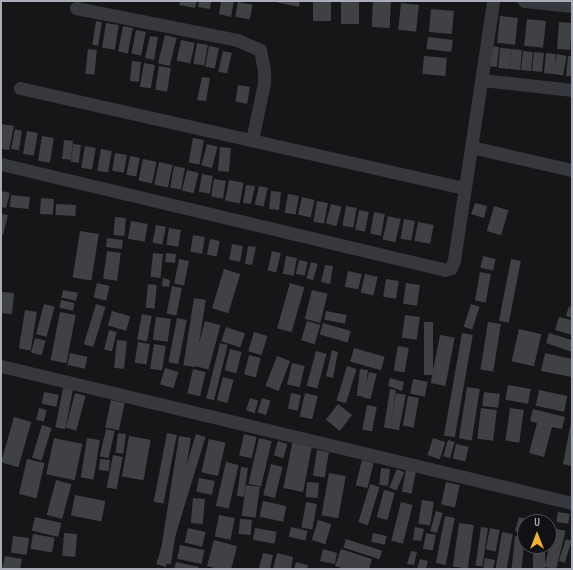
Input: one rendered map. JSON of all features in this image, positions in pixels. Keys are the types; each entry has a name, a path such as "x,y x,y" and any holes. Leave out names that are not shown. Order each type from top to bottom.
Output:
{"street":[{"path":"1,164 445,270 451,268 454,260 494,1"},
{"path":"524,1 572,6"},
{"path":"76,8 236,40 260,50 264,70 264,83 252,140"},
{"path":"482,80 572,90"},
{"path":"20,88 464,188"},
{"path":"471,147 572,170"},
{"path":"1,366 572,503"}],"building":[{"path":"180,1 197,1 195,8 179,5"},
{"path":"199,1 211,1 210,9 198,7"},
{"path":"221,1 234,1 231,17 219,14"},
{"path":"271,1 300,1 299,7"},
{"path":"313,1 331,1 331,21 313,21"},
{"path":"341,1 359,1 359,24 341,24"},
{"path":"373,1 391,2 390,28 372,27"},
{"path":"238,2 253,5 250,20 235,17"},
{"path":"401,3 419,5 416,32 398,30"},
{"path":"431,9 454,11 452,34 429,32"},
{"path":"500,16 518,18 515,45 497,43"},
{"path":"527,19 546,21 543,48 524,46"},
{"path":"96,21 102,22 98,46 92,45"},
{"path":"559,22 572,23 570,50 557,49"},
{"path":"106,23 119,25 115,50 102,48"},
{"path":"123,26 133,28 128,53 118,52"},
{"path":"136,30 146,32 141,55 131,54"},
{"path":"165,35 177,38 170,66 158,63"},
{"path":"150,36 158,37 154,60 145,58"},
{"path":"428,37 453,40 451,52 427,49"},
{"path":"181,40 195,43 190,63 177,61"},
{"path":"197,43 208,45 204,66 193,64"},
{"path":"209,46 219,48 215,69 205,67"},
{"path":"489,46 499,47 497,67 487,66"},
{"path":"500,48 511,49 509,69 498,68"},
{"path":"88,49 97,50 94,75 85,74"},
{"path":"511,49 522,50 520,70 509,69"},
{"path":"223,51 232,53 227,73 218,71"},
{"path":"523,51 533,52 531,71 521,70"},
{"path":"534,52 544,53 542,72 532,71"},
{"path":"546,53 556,54 554,74 544,73"},
{"path":"557,54 567,56 563,76 553,74"},
{"path":"424,56 447,58 445,76 422,74"},
{"path":"568,56 572,56 572,76 566,76"},
{"path":"132,61 141,62 139,82 130,81"},
{"path":"144,63 155,65 151,89 140,87"},
{"path":"159,66 171,68 167,92 155,90"},
{"path":"202,77 210,78 206,101 197,100"},
{"path":"238,85 250,87 247,104 235,102"},
{"path":"1,124 14,126 9,150 1,149"},
{"path":"15,129 22,131 19,150 11,149"},
{"path":"27,131 38,133 34,156 23,154"},
{"path":"42,136 54,138 50,163 38,161"},
{"path":"193,138 204,140 199,165 189,163"},
{"path":"64,140 73,141 71,160 62,159"},
{"path":"73,144 81,145 79,163 71,162"},
{"path":"207,144 218,147 212,168 201,165"},
{"path":"85,146 96,148 92,170 81,168"},
{"path":"220,147 231,148 229,172 218,171"},
{"path":"101,149 112,151 108,173 97,171"},
{"path":"115,153 127,155 124,173 112,171"},
{"path":"130,156 140,158 136,177 126,175"},
{"path":"143,159 157,162 152,183 138,181"},
{"path":"159,162 173,165 168,187 154,184"},
{"path":"174,166 185,168 181,190 170,188"},
{"path":"187,170 199,173 194,193 182,190"},
{"path":"202,174 213,176 210,194 199,192"},
{"path":"214,179 226,181 223,199 211,197"},
{"path":"229,180 244,183 240,203 225,201"},
{"path":"246,185 255,186 251,204 243,203"},
{"path":"259,186 268,188 263,207 255,205"},
{"path":"1,191 10,193 6,208 1,207"},
{"path":"271,191 281,192 279,210 269,209"},
{"path":"288,194 299,196 296,215 285,213"},
{"path":"11,195 30,197 29,209 10,207"},
{"path":"302,197 315,200 311,217 298,215"},
{"path":"41,198 54,199 53,215 40,214"},
{"path":"317,201 328,203 324,224 313,222"},
{"path":"475,203 487,206 484,218 471,214"},
{"path":"56,204 76,205 75,216 55,215"},
{"path":"331,204 342,207 336,226 326,223"},
{"path":"346,206 357,208 353,228 343,226"},
{"path":"494,206 508,210 501,235 487,231"},
{"path":"359,210 369,212 365,232 355,230"},
{"path":"374,212 385,214 381,236 370,234"},
{"path":"1,214 8,215 3,235 1,235"},
{"path":"388,216 401,219 395,242 383,239"},
{"path":"115,217 126,218 124,236 113,235"},
{"path":"404,219 415,221 411,241 401,239"},
{"path":"131,221 148,224 145,242 128,239"},
{"path":"418,222 434,225 430,244 414,241"},
{"path":"156,225 166,227 162,245 153,243"},
{"path":"169,228 181,230 178,247 166,245"},
{"path":"80,231 99,234 91,280 73,277"},
{"path":"193,235 205,237 202,254 190,252"},
{"path":"107,238 123,240 122,249 106,247"},
{"path":"210,239 220,241 217,257 207,255"},
{"path":"232,244 243,246 240,262 229,260"},
{"path":"248,246 256,247 252,265 245,264"},
{"path":"107,251 121,253 117,281 103,279"},
{"path":"272,251 281,253 276,273 268,270"},
{"path":"153,253 163,254 160,278 150,277"},
{"path":"166,253 176,254 175,263 165,262"},
{"path":"286,256 297,258 294,276 283,274"},
{"path":"483,256 496,259 493,271 480,268"},
{"path":"179,259 189,261 184,285 174,284"},
{"path":"511,259 521,261 509,323 499,321"},
{"path":"299,260 308,262 305,276 296,274"},
{"path":"311,262 318,264 313,280 306,278"},
{"path":"325,265 333,266 330,284 321,282"},
{"path":"224,269 240,274 228,313 212,308"},
{"path":"348,271 362,274 358,290 345,287"},
{"path":"480,272 491,274 486,302 475,301"},
{"path":"365,274 378,277 373,295 361,293"},
{"path":"163,278 170,280 169,287 162,286"},
{"path":"386,279 399,281 396,299 383,297"},
{"path":"97,283 110,286 106,301 94,298"},
{"path":"290,283 304,287 291,332 277,328"},
{"path":"406,283 420,285 417,306 403,304"},
{"path":"148,284 157,285 154,309 145,308"},
{"path":"172,286 182,288 176,315 167,313"},
{"path":"63,290 78,293 76,301 61,298"},
{"path":"312,290 328,294 320,323 305,319"},
{"path":"2,292 14,293 12,314 1,313"},
{"path":"194,298 206,300 195,367 183,365"},
{"path":"61,300 75,303 73,311 59,308"},
{"path":"44,304 55,307 47,337 36,334"},
{"path":"96,304 106,307 93,347 84,344"},
{"path":"471,304 480,307 472,330 464,327"},
{"path":"569,306 572,307 572,318 566,316"},
{"path":"25,310 37,312 31,350 19,349"},
{"path":"112,311 130,316 126,331 108,325"},
{"path":"326,311 347,315 345,324 324,320"},
{"path":"60,312 76,315 66,363 51,360"},
{"path":"142,314 152,316 147,341 137,340"},
{"path":"405,315 420,317 417,340 402,338"},
{"path":"156,317 171,319 168,342 153,340"},
{"path":"559,317 572,320 572,335 555,330"},
{"path":"177,318 187,320 178,364 168,362"},
{"path":"205,321 220,325 209,370 193,365"},
{"path":"307,321 320,325 315,344 301,340"},
{"path":"424,322 433,322 433,375 424,375"},
{"path":"488,322 501,324 493,371 480,369"},
{"path":"323,323 351,331 348,343 320,335"},
{"path":"226,327 245,333 240,347 221,341"},
{"path":"519,329 541,334 534,366 512,361"},
{"path":"109,330 117,332 112,351 104,349"},
{"path":"254,332 267,336 262,355 248,351"},
{"path":"462,333 473,335 455,437 444,435"},
{"path":"549,333 572,340 572,352 546,343"},
{"path":"440,335 455,338 445,386 431,383"},
{"path":"35,338 46,341 42,355 31,352"},
{"path":"117,340 127,341 124,369 114,368"},
{"path":"138,342 150,344 147,365 135,363"},
{"path":"220,343 228,345 214,400 206,398"},
{"path":"154,344 166,346 162,371 150,369"},
{"path":"398,346 409,348 404,373 394,371"},
{"path":"354,348 385,357 381,370 350,361"},
{"path":"230,349 242,352 236,373 225,370"},
{"path":"332,350 338,352 333,378 326,376"},
{"path":"316,351 327,354 317,389 307,386"},
{"path":"70,353 88,357 85,369 67,365"},
{"path":"545,353 572,359 572,377 541,371"},
{"path":"249,355 261,358 256,377 244,374"},
{"path":"277,356 290,361 279,391 266,386"},
{"path":"292,363 305,366 300,387 287,384"},
{"path":"347,366 357,369 346,403 336,400"},
{"path":"165,368 178,372 173,388 160,384"},
{"path":"193,369 206,372 200,396 187,393"},
{"path":"360,369 368,370 365,397 357,396"},
{"path":"369,372 377,374 370,399 363,397"},
{"path":"223,377 234,380 227,403 217,400"},
{"path":"390,378 404,382 402,391 388,386"},
{"path":"413,379 428,382 425,397 410,394"},
{"path":"508,385 531,389 528,404 505,400"},
{"path":"467,387 480,389 472,440 459,438"},
{"path":"63,388 73,390 65,429 55,427"},
{"path":"390,389 396,390 390,428 384,428"},
{"path":"539,390 567,396 564,412 536,406"},
{"path":"44,392 59,395 56,407 42,404"},
{"path":"484,392 500,394 498,408 482,406"},
{"path":"75,393 86,396 76,431 66,428"},
{"path":"291,393 301,395 298,411 288,409"},
{"path":"305,393 318,396 312,419 300,416"},
{"path":"396,393 406,395 399,430 389,428"},
{"path":"408,396 419,398 414,427 403,426"},
{"path":"250,398 259,401 255,413 246,410"},
{"path":"262,398 271,401 266,415 257,412"},
{"path":"111,400 125,403 119,430 105,427"},
{"path":"338,404 352,415 340,431 326,420"},
{"path":"367,405 377,407 372,431 362,430"},
{"path":"39,408 47,410 44,422 36,420"},
{"path":"481,408 497,410 493,441 477,439"},
{"path":"510,408 524,410 519,443 505,441"},
{"path":"533,409 565,417 562,429 552,427 544,457 529,453 537,423 530,421"},
{"path":"14,417 31,422 18,467 1,462"},
{"path":"572,422 572,466 563,464"},
{"path":"42,425 52,428 42,460 32,458"},
{"path":"106,429 115,431 108,458 100,456"},
{"path":"118,433 126,434 124,454 116,453"},
{"path":"167,433 177,435 163,504 154,502"},
{"path":"196,434 206,437 166,567 156,564"},
{"path":"244,434 257,437 252,458 239,455"},
{"path":"129,436 151,440 144,480 122,476"},
{"path":"179,436 191,438 171,564 159,562"},
{"path":"54,438 82,444 75,480 46,474"},
{"path":"87,438 100,440 94,480 81,478"},
{"path":"259,438 272,441 261,487 248,484"},
{"path":"433,438 445,442 440,459 427,455"},
{"path":"209,439 226,443 218,476 201,472"},
{"path":"293,439 313,443 303,492 283,488"},
{"path":"448,440 455,442 450,458 443,456"},
{"path":"278,441 288,444 283,458 274,455"},
{"path":"456,444 469,447 465,462 453,459"},
{"path":"317,450 329,452 325,478 313,476"},
{"path":"113,455 123,457 117,489 107,487"},
{"path":"27,459 45,463 36,498 19,494"},
{"path":"100,459 110,460 109,471 99,470"},
{"path":"362,460 374,463 367,488 356,485"},
{"path":"226,462 239,465 229,509 216,506"},
{"path":"271,464 283,467 275,498 263,495"},
{"path":"241,467 248,468 244,497 237,496"},
{"path":"381,468 390,469 388,486 379,485"},
{"path":"397,469 404,472 397,491 389,487"},
{"path":"406,470 416,472 412,494 402,492"},
{"path":"329,473 346,476 338,518 322,515"},
{"path":"199,478 215,481 212,495 196,492"},
{"path":"56,480 71,484 62,519 47,515"},
{"path":"307,482 319,483 318,498 306,497"},
{"path":"446,482 460,485 455,507 441,504"},
{"path":"370,484 380,487 368,525 358,522"},
{"path":"246,485 260,487 256,518 242,516"},
{"path":"384,490 395,493 387,520 377,517"},
{"path":"75,495 105,501 101,522 71,516"},
{"path":"193,498 205,499 203,524 191,523"},
{"path":"422,500 434,502 430,526 418,524"},
{"path":"263,501 286,506 283,522 260,517"},
{"path":"306,502 317,504 312,530 301,528"},
{"path":"401,502 413,505 403,544 391,541"},
{"path":"436,511 443,513 437,533 430,531"},
{"path":"558,512 570,514 568,524 557,522"},
{"path":"219,515 235,518 231,540 215,537"},
{"path":"445,516 455,518 446,565 436,563"},
{"path":"35,517 61,523 58,537 32,531"},
{"path":"240,519 252,520 251,535 239,534"},
{"path":"318,520 331,524 325,544 312,540"},
{"path":"459,523 474,525 468,569 453,567"},
{"path":"291,527 308,531 305,541 289,537"},
{"path":"415,527 424,529 421,541 413,540"},
{"path":"481,527 488,528 483,567 476,566"},
{"path":"188,528 206,532 202,547 185,543"},
{"path":"255,528 277,532 275,544 253,540"},
{"path":"490,528 500,530 496,552 486,550"},
{"path":"557,529 566,531 556,569 553,569 544,567 548,554 557,554"},
{"path":"502,532 513,534 507,569 496,568"},
{"path":"64,533 77,534 75,557 62,556"},
{"path":"373,533 387,536 385,545 371,542"},
{"path":"426,533 436,535 433,551 423,549"},
{"path":"33,534 55,538 52,553 30,549"},
{"path":"13,536 29,538 27,555 11,553"},
{"path":"515,536 517,536 517,554 523,554 522,569 512,569"},
{"path":"346,539 382,551 379,559 343,548"},
{"path":"566,539 572,541 565,563 559,561"},
{"path":"214,540 237,546 231,569 218,569 207,566"},
{"path":"180,545 204,550 202,564 177,559"},
{"path":"323,549 337,553 335,564 320,561"},
{"path":"341,549 372,559 369,569 345,569 335,566"},
{"path":"411,551 417,552 414,565 407,564"},
{"path":"263,553 273,555 270,569 259,568"},
{"path":"277,553 293,557 291,569 273,569"},
{"path":"533,554 545,554 545,569 533,569"},
{"path":"5,556 22,559 20,569 2,569"},
{"path":"485,558 495,560 493,569 483,569"},
{"path":"420,559 428,561 426,569 417,569"},
{"path":"176,562 199,567 198,569 174,569"},
{"path":"296,562 308,565 307,569 294,569"}]}
